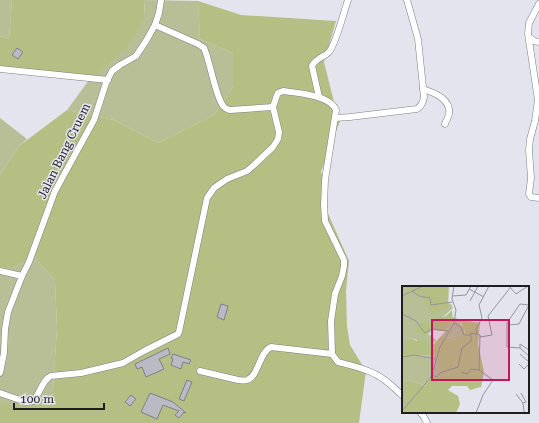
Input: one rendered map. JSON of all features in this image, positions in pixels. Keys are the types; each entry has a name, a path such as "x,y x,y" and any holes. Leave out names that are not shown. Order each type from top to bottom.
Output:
{"street":[{"name":"Jalan Bang Cruem","path":"0,373 4,353 5,329 8,312 55,191 94,120 106,83 112,72 120,65 136,56 155,25 159,13 160,0"},
{"path":"318,97 312,66 315,61 329,52 334,44 348,0"},
{"path":"335,118 417,109 421,106 424,97 418,39 407,0"},
{"path":"539,4 529,24 528,34 530,38 538,100 530,145 531,178 529,194 531,197 539,198"},
{"path":"155,25 200,45 205,49 218,94 225,108 230,110 273,107"},
{"path":"530,38 539,42"},
{"path":"0,69 108,80"},
{"path":"423,89 435,93 445,100 449,114 445,124"},
{"path":"0,393 26,402 33,401 45,380 51,376 81,373 123,363 178,334 194,265 207,198 214,188 227,179 247,171 273,147 278,139 279,132 273,107 278,93 283,91 318,97 335,106 336,110 325,180 324,205 325,221 344,260 344,266 335,294 331,321 332,354 338,362 361,368 375,374 402,395"},
{"path":"0,271 22,276"},
{"path":"200,370 244,381 253,376 264,354 268,348 271,347 332,354"},
{"path":"421,413 427,423"}],"green space":[{"path":"0,0 12,0 9,39 0,36"},
{"path":"12,0 144,0 145,17 126,49 89,80 0,72 0,36 9,39"},
{"path":"144,0 198,1 200,39 233,53 233,87 214,115 158,143 114,120 67,110 89,80 145,17"},
{"path":"198,1 241,15 336,21 324,62 340,121 321,172 325,180 326,209 349,261 346,291 347,326 350,345 366,371 359,423 0,423 0,404 52,404 57,328 55,280 34,257 11,269 0,267 0,175 19,146 67,110 114,120 158,143 214,115 233,87 233,53 200,39"},
{"path":"0,118 27,139 19,146 0,175"},
{"path":"34,257 55,280 57,328 52,404 0,404 0,267 11,269"}],"building":[{"path":"17,48 23,52 18,59 12,55"},
{"path":"221,304 228,306 224,320 217,317"},
{"path":"168,348 170,354 159,359 164,369 146,377 142,367 137,369 135,364"},
{"path":"173,354 191,360 189,364 183,362 181,369 171,365 173,359 171,358"},
{"path":"187,380 192,382 184,401 179,399"},
{"path":"150,393 173,402 186,413 184,412 179,418 175,415 179,411 163,405 157,419 141,412"},
{"path":"131,395 136,399 130,406 125,402"}]}
